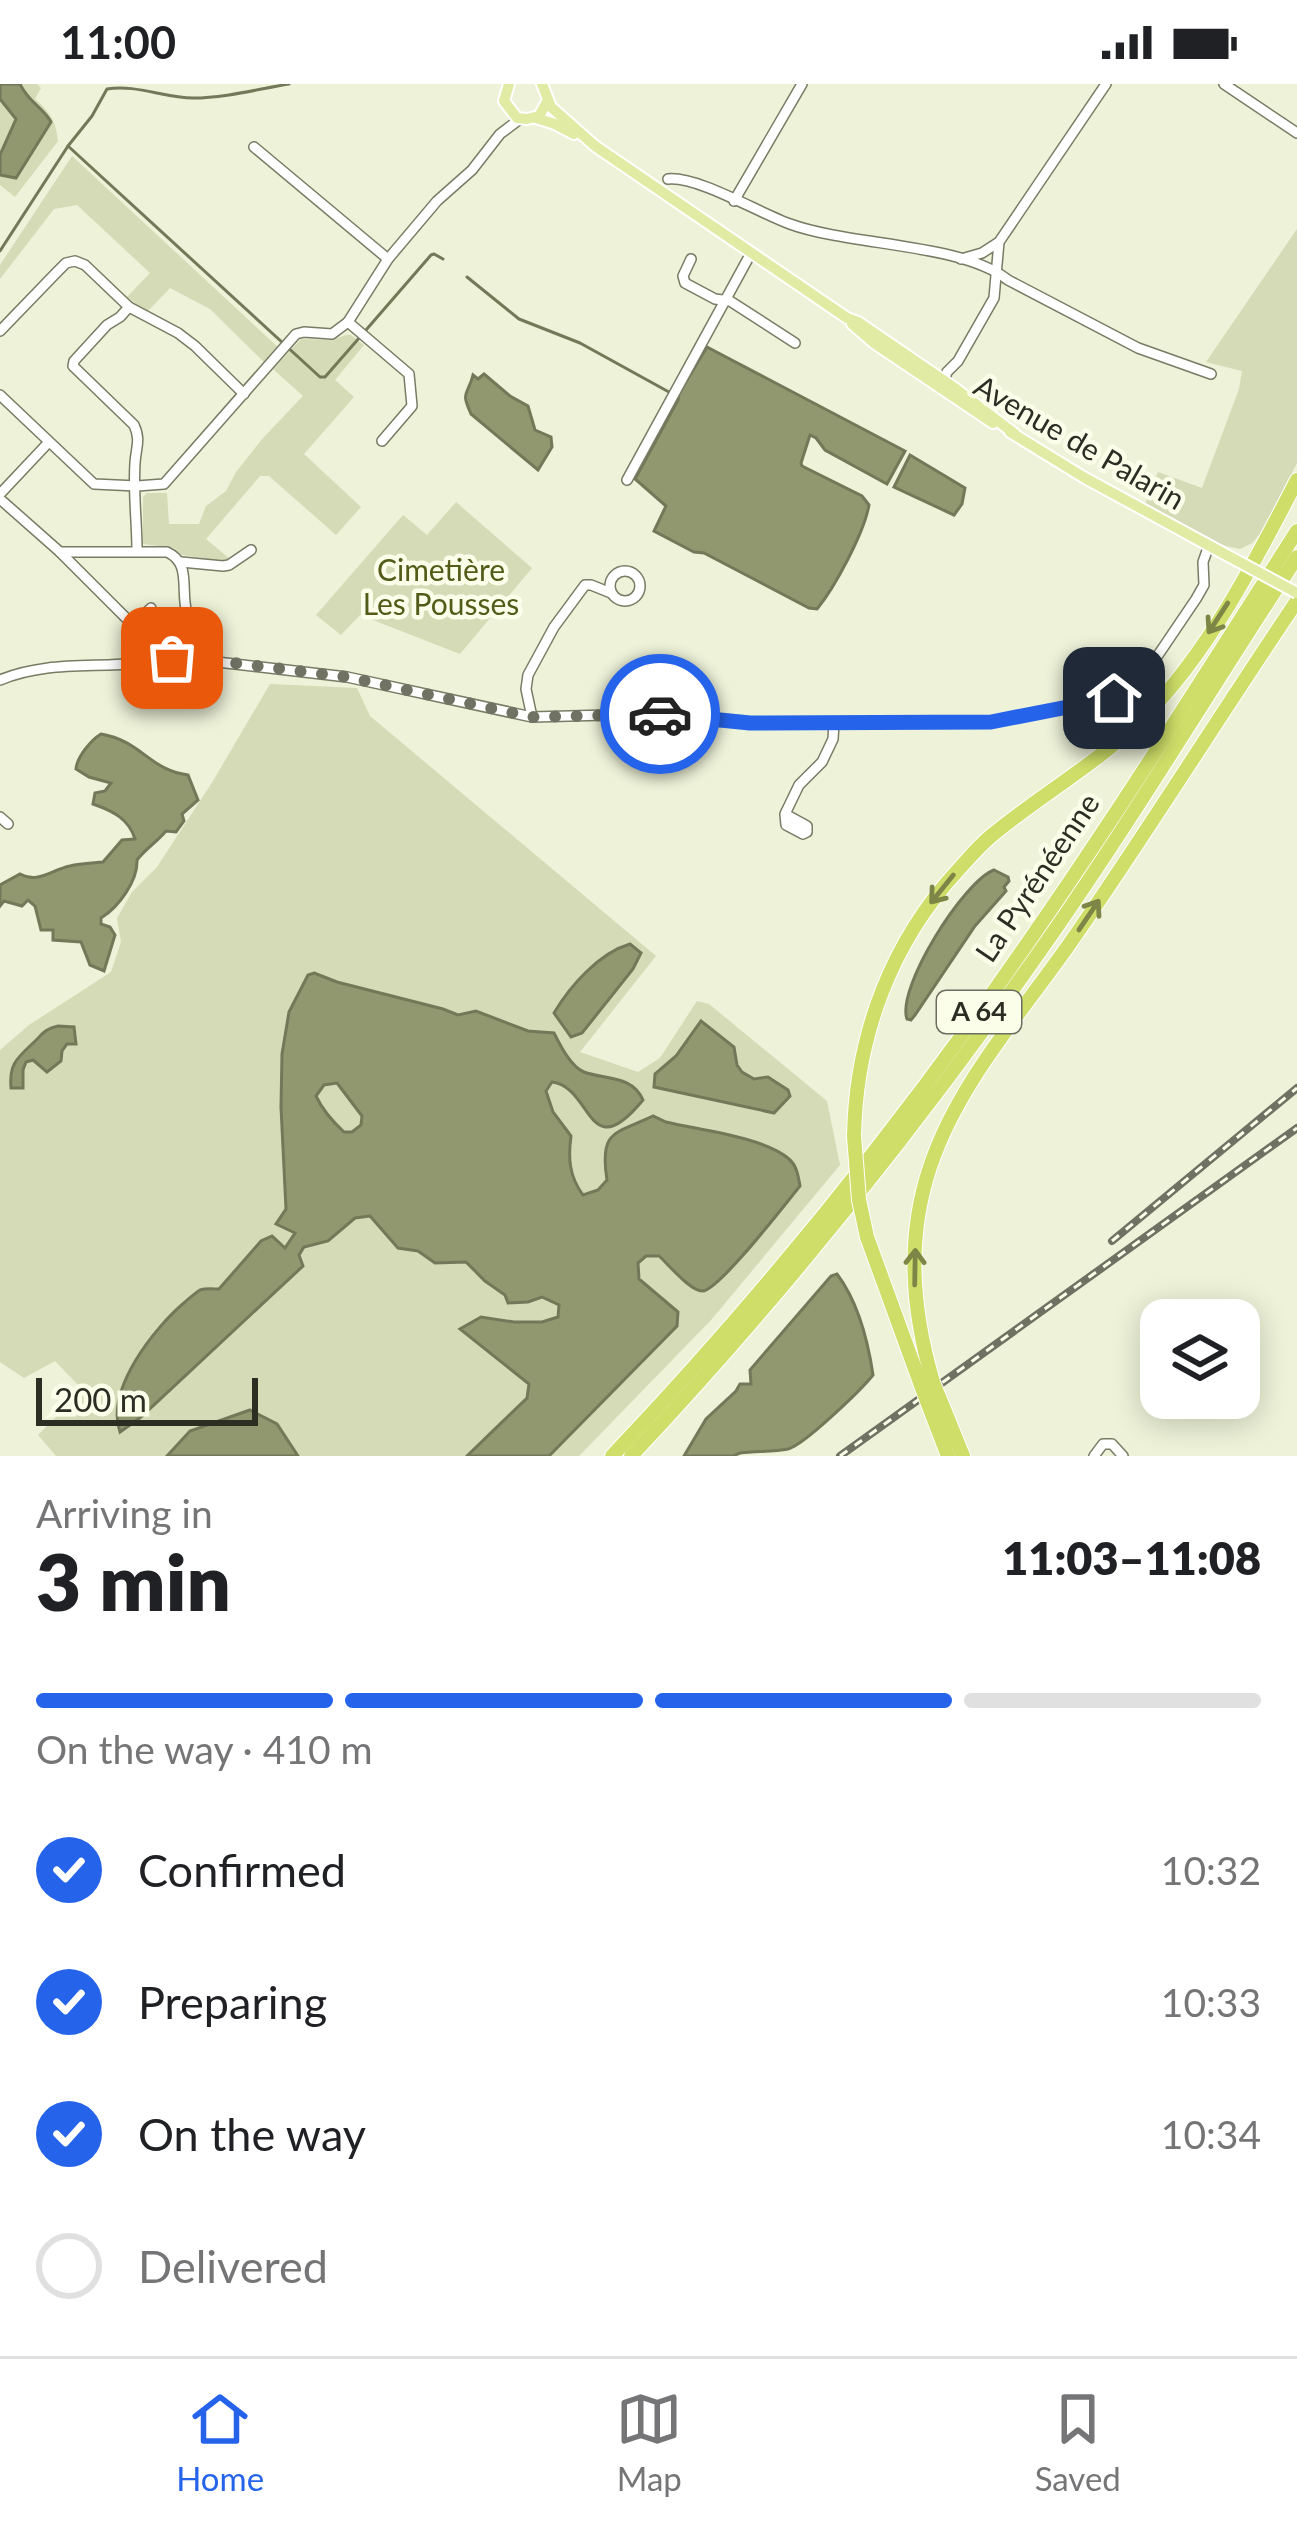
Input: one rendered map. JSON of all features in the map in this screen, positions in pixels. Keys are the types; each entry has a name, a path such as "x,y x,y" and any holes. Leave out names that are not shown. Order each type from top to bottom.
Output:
{"highway":[{"path":"963,1456 931,1393 867,1237 857,1182 854,1104 872,1014 908,936 941,889 988,838 1106,751 1162,698 1246,575 1297,480"},
{"name":"La Pyrénéenne","path":"612,1456 775,1274 956,1044 1104,830 1297,532"},
{"name":"La Pyrénéenne","path":"631,1456 786,1282 926,1107 1070,907 1297,557"},
{"path":"948,1452 916,1313 914,1258 923,1192 944,1131 971,1082 1109,886 1297,597"}],"main road":[{"path":"526,118 544,110 547,102 542,84"},
{"path":"503,87 508,109"},
{"name":"Avenue de Palarin","path":"547,102 595,146"},
{"name":"Avenue de Palarin","path":"508,109 513,116 555,124 595,146 946,382 980,416 1297,597"}],"street":[{"path":"734,201 802,84"},
{"path":"961,260 999,242 1106,84"},
{"path":"1224,84 1297,133"},
{"path":"0,395 94,484 164,484 290,340 304,332 332,334 348,322 388,259 500,134 508,109"},
{"path":"500,134 526,118"},
{"path":"254,147 388,259"},
{"path":"668,178 689,179 796,226 997,271 1138,348 1211,374"},
{"path":"946,382 994,298 999,242"},
{"path":"627,480 751,253"},
{"path":"691,259 683,276 685,283 730,301 795,343"},
{"path":"0,332 66,263 76,261 129,307 196,346 244,394"},
{"path":"129,307 73,366 134,425 140,443 135,463 137,551"},
{"path":"348,322 409,374 412,406 382,441"},
{"path":"46,441 0,496 133,625 151,608"},
{"path":"0,680 40,667 140,663 164,657 347,677 532,717 644,714 750,723 991,722 1114,698 1130,690 1204,585 1203,562 1209,545"},
{"path":"60,553 167,552 181,562 223,566 251,550"},
{"path":"181,562 188,617 218,661"},
{"path":"532,717 526,682 554,627 585,585 610,593"},
{"path":"183,659 181,640 188,617"},
{"path":"164,657 181,640 198,634"},
{"path":"200,660 207,646"},
{"path":"784,814 799,785 822,763 833,739 834,723"},
{"path":"1094,1456 1103,1444 1112,1444 1124,1456"}],"green space":[{"path":"0,84 37,84 41,88 35,99 51,117 58,141 15,197 0,185"},
{"path":"72,156 280,349 266,364 210,309 170,288 147,312 127,297 150,273 77,205 54,209 0,279 0,265"},
{"path":"1297,229 1297,463 1261,533 1240,549 1221,545 1145,504 1158,472 1202,488 1242,371 1206,362"},
{"path":"346,335 364,345 335,380 354,397 304,454 361,507 336,535 269,476 260,476 206,539 229,562 143,544 143,497 167,493 169,524 199,524 206,506 226,491 263,438 303,396 273,369 301,339 332,340"},
{"name":"Cimetière Les Pousses","path":"456,502 532,568 460,654 360,615 341,635 316,615 403,515 427,535"},
{"path":"270,684 357,688 370,716 656,956 580,1052 638,1072 660,1058 697,1001 709,1004 827,1101 840,1165 712,1319 579,1456 56,1456 38,1435 83,1390 55,1361 24,1378 0,1362 0,1050 29,1025 111,972 121,942 117,918 132,892 157,867"}],"shaded area":[{"path":"0,84 20,84 51,122 16,178 0,175 0,155 16,119 0,99"},
{"path":"707,347 905,451 887,484 825,450 810,435 802,466 862,496 869,505 848,559 817,609 654,531 666,506 635,479"},
{"path":"484,374 528,406 535,430 551,437 552,447 538,470 471,414 466,393 473,375 478,379"},
{"path":"910,455 965,488 954,515 894,487"},
{"path":"101,734 188,775 198,800 182,814 184,821 176,832 166,831 140,856 126,892 101,918 101,924 115,935 104,971 90,965 81,942 53,940 53,930 41,930 35,906 28,900 22,906 4,901 0,906 0,885 20,874 39,877 74,865 103,862 122,840 135,839 119,817 93,804 95,793 105,791 111,783 76,769 85,749"},
{"path":"994,870 1008,877 1006,891 975,926 915,1015 907,1019 912,984 935,937 966,894"},
{"path":"630,944 641,953 633,969 582,1033 571,1037 554,1013 586,972"},
{"path":"308,975 458,1015 476,1011 528,1031 554,1033 579,1069 632,1086 643,1100 611,1127 600,1126 565,1087 552,1082 546,1091 553,1112 571,1136 571,1167 583,1195 598,1190 607,1180 605,1151 613,1136 653,1116 764,1145 789,1159 795,1168 800,1186 711,1287 703,1291 692,1287 659,1256 646,1256 638,1263 639,1279 678,1312 677,1326 549,1456 467,1456 527,1398 529,1384 460,1329 481,1317 542,1322 558,1317 559,1305 542,1297 508,1303 505,1295 466,1262 435,1263 418,1251 398,1248 370,1216 355,1218 328,1241 304,1247 299,1255 303,1266 120,1432 117,1415 126,1379 160,1327 199,1291 219,1289 261,1241 272,1236 285,1248 295,1233 276,1224 286,1209 282,1054 289,1012","holes":["337,1083 362,1116 361,1125 344,1132 316,1096 324,1085"]},
{"path":"701,1021 734,1047 742,1072 754,1079 768,1077 788,1090 790,1096 774,1113 654,1087 655,1074 676,1056"},
{"path":"58,1026 74,1027 76,1044 67,1044 61,1061 47,1072 33,1060 26,1062 23,1088 11,1088 18,1058 43,1033"},
{"path":"837,1274 861,1322 873,1375 819,1428 788,1449 684,1456 706,1419 740,1384 751,1384 750,1370"},
{"path":"250,1410 277,1424 298,1456 167,1456 190,1431"}],"waterway":[{"path":"0,251 107,89 193,98 289,84"},
{"path":"68,146 320,377 360,337"},
{"path":"366,330 431,255 443,259"},
{"path":"467,277 519,319 580,343 678,397"}],"railway":[{"path":"1112,1241 1297,1088"},
{"path":"840,1456 1297,1128"}],"way so far":[{"path":"172,658 347,677 518,716 660,714"}],"route":[{"path":"660,714 750,723 991,722 1114,698"}]}
